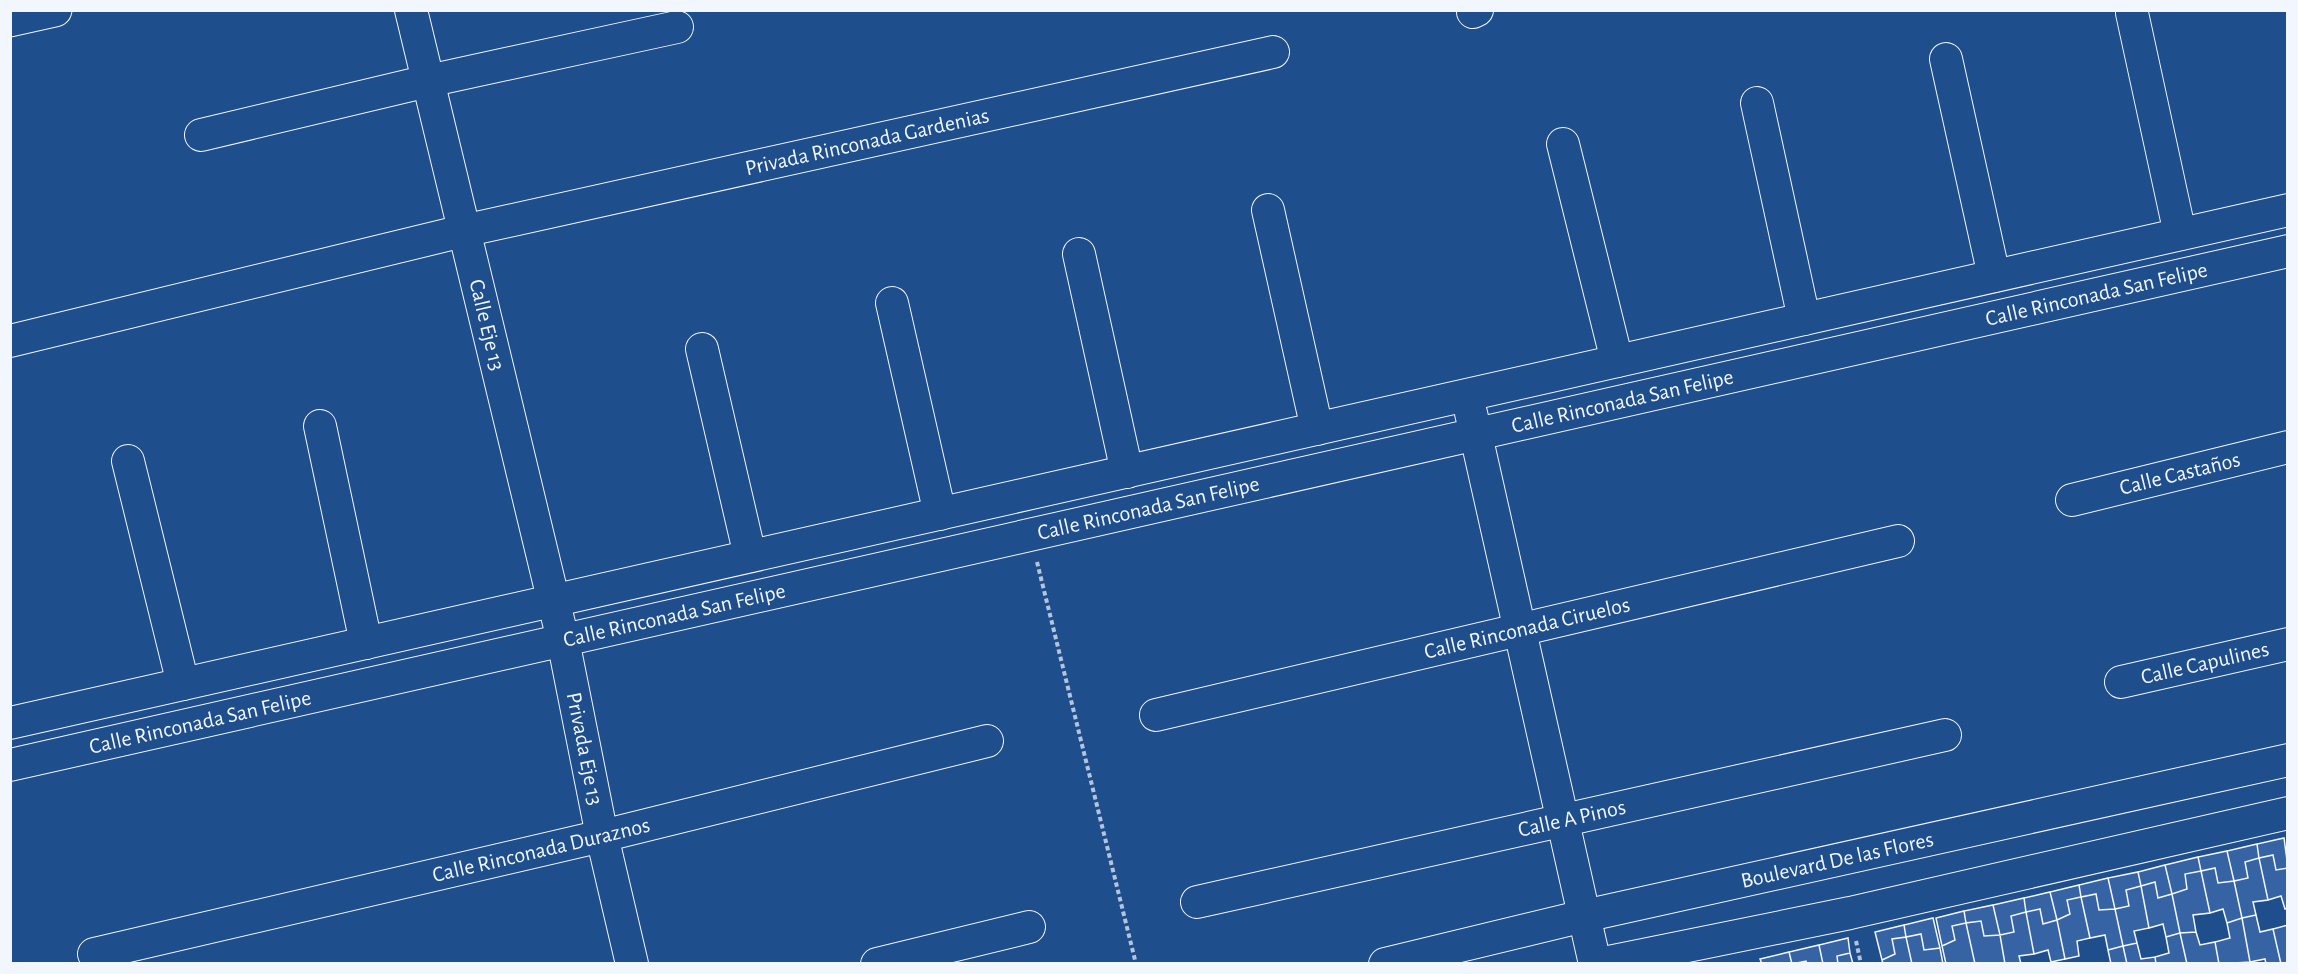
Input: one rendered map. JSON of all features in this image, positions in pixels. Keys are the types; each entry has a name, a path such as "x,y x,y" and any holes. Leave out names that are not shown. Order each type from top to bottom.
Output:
{"main road":[{"path":"10,21 55,10"}],"street":[{"name":"Calle Eje 13","path":"411,10 563,640"},
{"path":"2132,13 2180,234"},
{"path":"201,135 428,81 677,27"},
{"name":"Privada Rinconada Gardenias","path":"10,341 463,231 1273,52"},
{"path":"1946,59 1994,276"},
{"path":"1757,103 1804,319"},
{"path":"1563,144 1617,361"},
{"path":"1268,210 1317,429"},
{"name":"Calle Rinconada San Felipe","path":"10,723 2288,210"},
{"name":"Calle Rinconada San Felipe","path":"10,765 2288,251"},
{"path":"1079,254 1127,472"},
{"path":"892,303 940,514"},
{"path":"702,349 750,556"},
{"path":"1467,395 1562,820 1597,963 1850,913 2288,813"},
{"path":"320,426 366,643"},
{"name":"Calle Castaños","path":"2072,500 2288,447"},
{"path":"128,461 183,684"},
{"name":"Calle Rinconada Ciruelos","path":"1156,715 1898,541"},
{"name":"Privada Eje 13","path":"563,640 602,836 632,963"},
{"name":"Calle Capulines","path":"2121,682 2288,644"},
{"name":"Calle A Pinos","path":"1197,902 1945,735"},
{"name":"Calle Rinconada Duraznos","path":"94,954 602,836 987,741"},
{"name":"Boulevard De las Flores","path":"1385,963 1584,915 2288,759"},
{"path":"877,963 1029,927"}],"path":[{"path":"1030,535 1136,963"}],"building":[{"path":"2284,838 2288,868 2276,870 2273,855 2259,858 2257,844"},
{"path":"2257,844 2259,858 2245,862 2248,878 2234,881 2227,851"},
{"path":"2227,851 2234,881 2218,883 2215,868 2201,871 2198,857"},
{"path":"2273,855 2276,870 2288,868 2288,908 2285,909 2281,896 2268,900 2259,858"},
{"path":"2198,857 2201,871 2185,874 2187,889 2172,894 2165,865"},
{"path":"2259,858 2268,900 2253,902 2256,915 2242,918 2234,881 2248,878 2245,862"},
{"path":"2165,865 2172,894 2158,898 2155,882 2141,886 2138,872"},
{"path":"2215,868 2218,883 2234,881 2242,918 2227,923 2223,909 2210,913 2201,871"},
{"path":"2201,871 2210,913 2193,915 2196,932 2180,933 2172,894 2187,889 2185,874"},
{"path":"2138,872 2141,886 2126,890 2129,906 2115,909 2108,878"},
{"path":"2108,878 2115,909 2099,910 2096,894 2081,897 2079,885"},
{"path":"2155,882 2158,898 2172,894 2180,933 2166,937 2163,924 2149,928 2141,886"},
{"path":"2079,885 2081,897 2067,900 2070,914 2057,920 2050,892"},
{"path":"2141,886 2149,928 2134,931 2137,943 2123,946 2115,909 2129,906 2126,890"},
{"path":"2050,892 2057,920 2043,924 2040,909 2026,912 2024,898"},
{"path":"2096,894 2099,910 2115,909 2123,946 2108,950 2105,935 2090,938 2081,897"},
{"path":"2081,897 2090,938 2077,941 2079,956 2065,959 2057,920 2070,914 2067,900"},
{"path":"2024,898 2026,912 2011,916 2014,932 2000,935 1993,905"},
{"path":"1993,905 2000,935 1984,936 1981,921 1966,923 1964,911"},
{"path":"2040,909 2043,924 2057,920 2065,959 2051,962 2048,950 2034,954 2026,912"},
{"path":"1964,911 1966,923 1952,926 1955,940 1942,946 1936,918"},
{"path":"2026,912 2034,954 2019,956 2021,964 2005,964 2000,935 2014,932 2011,916"},
{"path":"2256,915 2260,932 2273,929 2281,964 2266,964 2265,959 2250,962 2242,918"},
{"path":"1933,918 1940,948 1924,950 1921,934 1906,937 1904,925"},
{"path":"2242,918 2250,962 2219,964 2215,942 2230,938 2227,923"},
{"path":"1981,921 1984,936 2000,935 2005,964 1975,964 1966,923"},
{"path":"1966,923 1975,964 1946,964 1942,946 1955,940 1952,926"},
{"path":"1904,925 1906,937 1892,939 1895,954 1882,960 1875,932"},
{"path":"2288,925 2288,964 2281,964 2273,929"},
{"path":"2196,932 2200,945 2215,942 2219,964 2187,964 2180,933"},
{"path":"2180,933 2187,964 2156,964 2155,957 2169,953 2166,937"},
{"path":"1921,934 1924,950 1940,948 1943,964 1912,964 1906,937"},
{"path":"1906,937 1912,964 1883,964 1882,960 1895,954 1892,939"},
{"path":"1848,938 1850,953 1837,956 1838,964 1823,964 1819,945"},
{"path":"2137,943 2141,959 2155,957 2156,964 2127,964 2123,946"},
{"path":"1819,945 1823,964 1807,964 1806,961 1792,964 1789,952"},
{"path":"2123,946 2127,964 2111,964 2108,950"},
{"path":"1789,952 1792,964 1762,964 1760,959"},
{"path":"1850,953 1853,964 1838,964 1837,956"}]}
